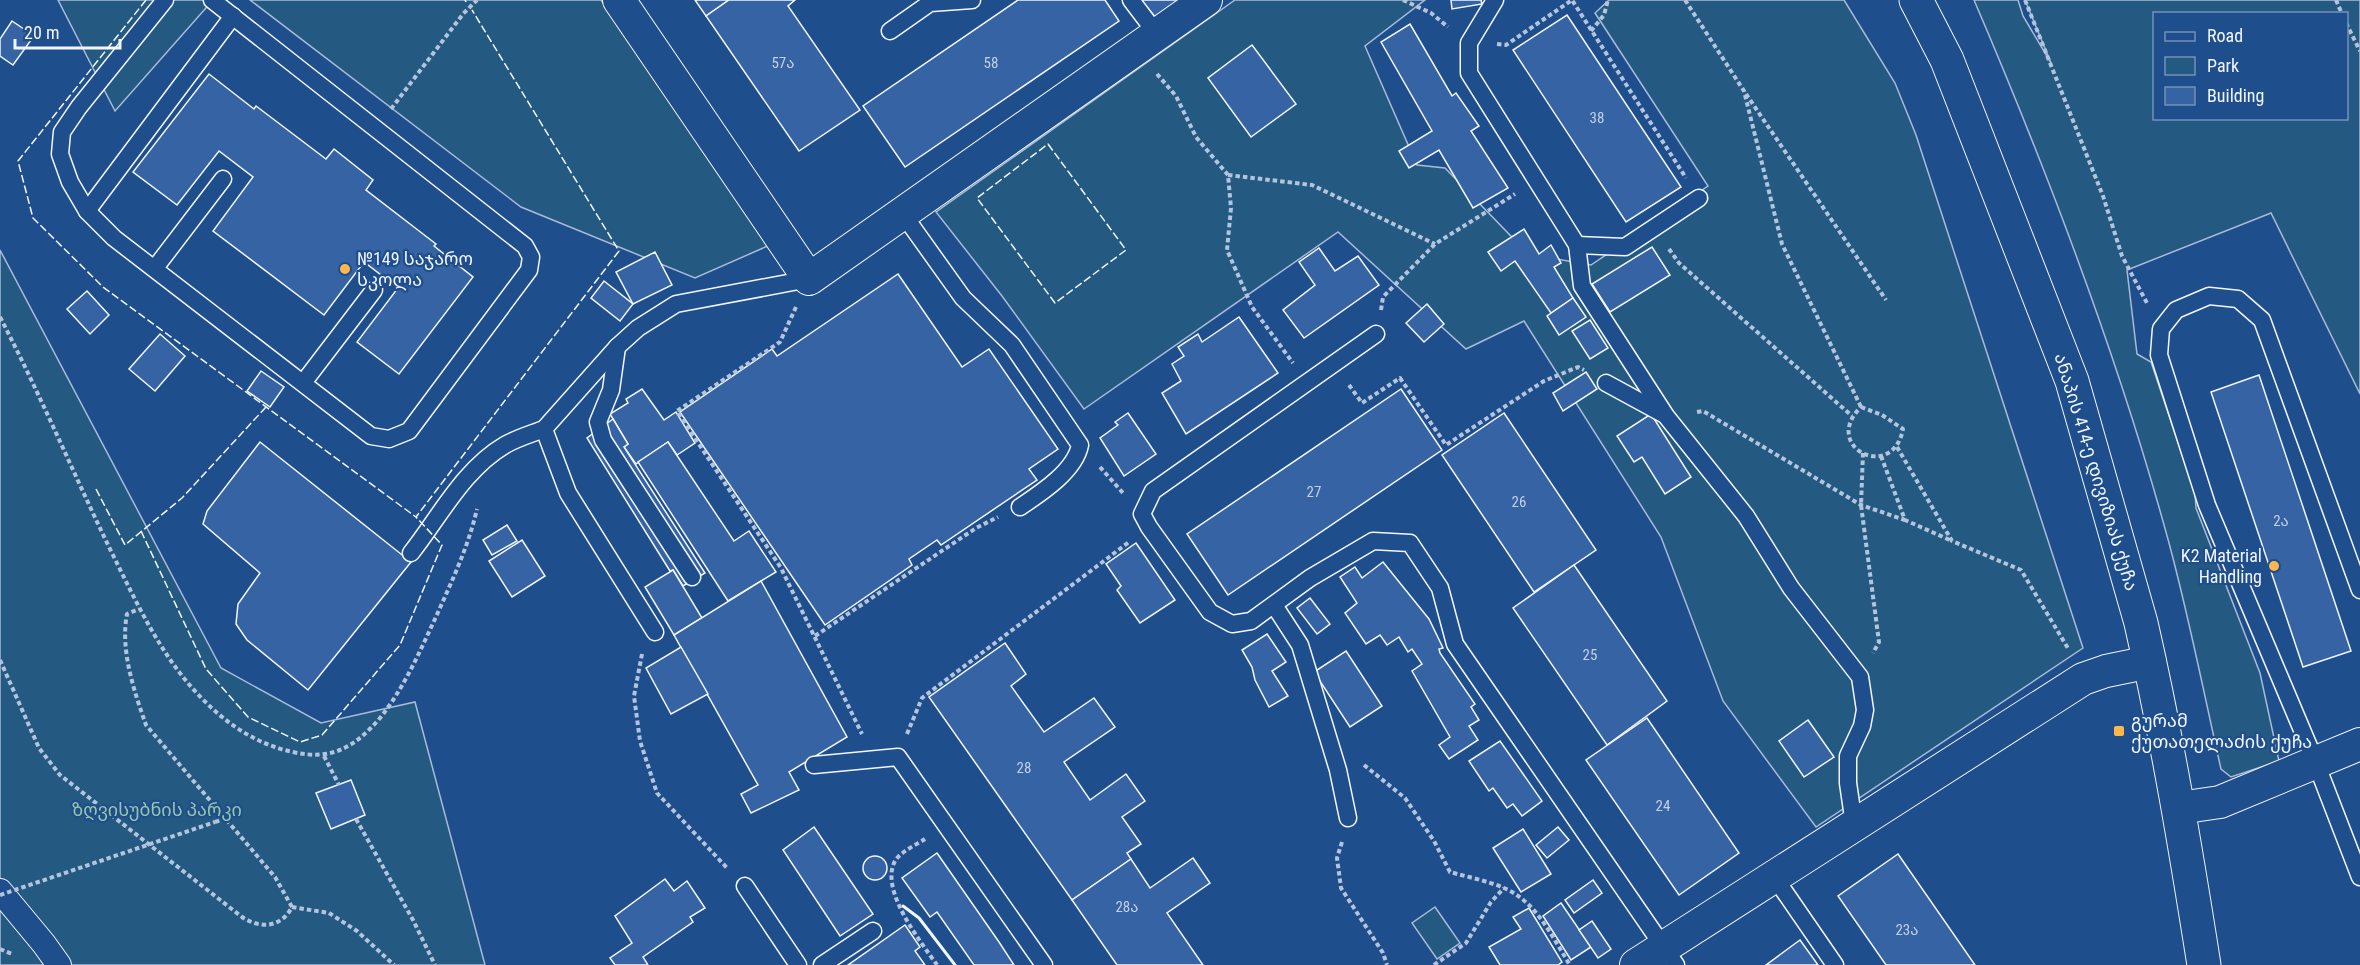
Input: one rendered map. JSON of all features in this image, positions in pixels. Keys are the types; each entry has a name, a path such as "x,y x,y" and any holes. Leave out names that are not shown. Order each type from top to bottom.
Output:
{"main road":[{"name":"ანაპის 414-ე დივიზიას ქუჩა","path":"1916,0 1947,60 2072,381 2150,662 2179,808 2204,965"}],"street":[{"path":"620,0 809,279 1206,0"},
{"path":"1636,965 1669,956 1773,875 2083,679 2106,671 2150,662"},
{"path":"2179,808 2215,803 2360,744"},
{"path":"0,893 45,944 59,965"}],"lane":[{"path":"165,0 79,107 62,132 60,154 70,182 87,211 114,238 371,436 389,439 409,431 529,270 531,256 525,246 212,0"},
{"path":"890,31 930,3 972,0"},
{"path":"1131,0 1146,41"},
{"path":"1495,0 1469,44 1469,73 1577,245 1582,286 1666,416 1746,516 1791,588 1860,677 1865,710 1862,726 1848,756 1848,783 1854,824"},
{"path":"87,211 233,16"},
{"path":"155,268 223,179"},
{"path":"1577,245 1624,247 1699,198"},
{"path":"903,214 963,298 1012,345 1080,444 1078,455 1050,487 1020,507"},
{"path":"411,553 477,466 508,443 544,429 616,347 638,328 676,304 809,279"},
{"path":"303,383 374,290"},
{"path":"2360,590 2262,320 2238,299 2209,296 2176,310 2161,330 2159,355 2207,505 2316,763 2360,877"},
{"path":"1376,334 1153,491 1145,521 1210,612 1232,624 1251,621 1310,578 1373,541 1410,543 1440,588 1455,644 1669,956"},
{"path":"616,347 611,390 598,423 599,429 603,440 692,577"},
{"path":"1606,382 1666,416"},
{"path":"544,429 568,494 656,632"},
{"path":"1274,605 1300,645 1325,726 1348,818"},
{"path":"814,765 898,757 1044,965"},
{"path":"1773,875 1835,965"},
{"path":"745,886 798,965"},
{"path":"822,965 873,931"}],"path":[{"path":"377,129 463,14 477,0"},
{"path":"1403,0 1431,13 1469,44 1506,45 1572,0 1699,198"},
{"path":"1591,31 1604,15 1608,0"},
{"path":"1685,0 1886,300"},
{"path":"2025,0 2103,196 2121,256 2161,330"},
{"path":"2348,27 2360,51"},
{"path":"1146,41 1196,137 1228,175 1231,208 1227,250 1252,307 1307,382"},
{"path":"1744,91 1782,244 1861,407 1882,415 1903,429 1897,447 1890,453 1871,456 1863,453 1851,441 1848,424 1861,407"},
{"path":"1228,175 1312,184 1435,244"},
{"path":"1383,297 1435,244 1536,181"},
{"path":"1654,228 1679,263 1852,416"},
{"path":"0,317 25,364 87,501 140,609 182,676 217,712 240,731 280,750 324,756 341,750 357,741 391,705 410,673 471,535 477,509 477,466"},
{"path":"780,342 677,411 781,568 874,759"},
{"path":"1334,364 1362,403 1400,378 1446,444 1560,373"},
{"path":"1666,416 1703,411 1861,505 1905,520 2021,570 2070,651"},
{"path":"1897,447 1952,541"},
{"path":"1860,677 1879,642 1861,505 1863,453"},
{"path":"1881,456 1905,520"},
{"path":"898,757 922,698 1145,521 1099,465"},
{"path":"815,636 976,528 1020,507"},
{"path":"140,609 127,614 124,627 136,698 146,725 275,877 292,907"},
{"path":"656,632 640,657 634,696 640,741 657,793 745,886"},
{"path":"0,660 39,748 48,762 66,780 251,923 261,926 274,924 282,920 292,907"},
{"path":"1325,726 1373,774 1405,798 1434,841 1450,872 1504,888 1534,908 1570,965"},
{"path":"324,756 339,785"},
{"path":"1348,818 1337,858 1341,888 1383,953 1387,965"},
{"path":"0,893 225,819"},
{"path":"356,819 413,920 435,965"},
{"path":"937,965 905,919 890,873 896,858 946,825"},
{"path":"1434,965 1466,943 1491,902 1504,888"},
{"path":"292,907 329,913 357,931 393,965"}],"green space":[{"path":"58,0 213,0 115,111"},
{"path":"250,0 601,0 770,245 695,278 521,207"},
{"path":"1235,0 1425,0 1365,46 1417,165 1445,168 1537,263 1545,257 1591,265 1708,186 1595,13 1609,0 1844,0 1895,83 1916,135 2083,648 1816,827 1723,701 1661,537 1524,321 1466,349 1338,232 1084,409 1002,296 936,212"},
{"path":"1974,0 2018,0 2023,16 2051,63 2025,0 2360,0 2360,394 2271,213 2127,270 2137,354 2151,362 2195,493 2196,508 2260,673 2279,761 2231,777 2221,769 2190,627 2149,474 2105,336 2029,133"},
{"name":"ზღვისუბნის პარკი","path":"0,250 221,668 321,723 415,702 485,965 0,965"},
{"path":"1435,907 1460,943 1437,959 1412,923"}],"building":[{"path":"695,0 729,0 706,16"},
{"path":"729,0 795,0 788,6 860,110 799,151 706,16"},
{"path":"1018,0 1105,0 1119,21 905,167 863,106"},
{"path":"1141,0 1179,0 1156,18"},
{"path":"1451,0 1481,0 1482,4 1452,9"},
{"path":"1567,15 1681,187 1626,222 1513,50"},
{"path":"12,21 34,36 13,65 0,56 0,39"},
{"path":"1410,24 1452,96 1456,93 1479,126 1471,131 1508,188 1473,208 1439,150 1409,168 1399,151 1432,131 1381,42"},
{"path":"1252,45 1296,104 1251,137 1208,78"},
{"path":"209,74 254,109 256,106 326,159 334,149 373,180 366,190 436,244 434,246 473,277 399,374 357,342 398,288 364,262 324,315 213,231 253,177 219,151 177,205 133,172"},
{"path":"1524,229 1539,254 1551,245 1561,263 1554,267 1573,298 1551,313 1515,261 1501,271 1488,252"},
{"path":"1652,247 1670,275 1610,312 1592,284"},
{"path":"1319,248 1335,271 1358,256 1379,285 1304,338 1283,310 1315,285 1299,262"},
{"path":"655,252 672,285 633,304 616,272"},
{"path":"898,274 962,367 989,349 1058,449 1029,469 1037,480 941,545 937,540 909,559 912,565 825,625 680,412 772,349 777,356"},
{"path":"604,281 633,304 620,321 591,298"},
{"path":"87,291 109,315 90,334 67,309"},
{"path":"1573,298 1586,317 1559,335 1547,316"},
{"path":"1427,304 1444,324 1424,342 1406,323"},
{"path":"1239,317 1278,373 1186,434 1162,393 1181,381 1172,364 1184,356 1178,347 1198,334 1202,342"},
{"path":"1590,320 1608,348 1590,359 1572,331"},
{"path":"160,334 185,356 155,391 129,369"},
{"path":"261,371 284,387 270,407 247,391"},
{"path":"1586,372 1597,389 1563,411 1553,393"},
{"path":"2259,375 2351,651 2303,667 2211,392"},
{"path":"642,389 664,420 676,412 695,443 677,455 668,442 636,464 624,447 628,444 610,414 628,403 626,399"},
{"path":"1401,389 1442,450 1228,595 1187,534"},
{"path":"1128,413 1156,454 1124,476 1100,438 1118,425 1115,422"},
{"path":"1504,413 1596,550 1534,592 1442,455"},
{"path":"1651,414 1691,477 1665,494 1642,457 1634,462 1617,436"},
{"path":"613,419 628,444 624,447 705,573 683,586 673,570 670,571 587,438"},
{"path":"260,442 411,562 308,690 247,640 236,624 238,604 260,573 203,524 207,511"},
{"path":"668,442 734,541 749,531 776,572 728,601 638,462"},
{"path":"507,525 517,541 492,555 483,540"},
{"path":"522,540 545,576 512,597 489,561"},
{"path":"1136,543 1175,600 1140,623 1117,590 1121,586 1106,564"},
{"path":"1383,562 1429,619 1443,648 1439,649 1440,653 1475,704 1471,707 1479,720 1469,726 1478,740 1449,759 1439,745 1450,737 1412,671 1422,664 1412,649 1408,652 1399,637 1387,645 1380,635 1366,644 1345,613 1357,603 1340,577 1355,567 1362,578"},
{"path":"1574,565 1667,701 1607,745 1513,608"},
{"path":"673,570 702,618 674,635 645,587"},
{"path":"761,581 847,737 789,772 799,790 751,813 741,794 758,785 674,635"},
{"path":"1310,598 1330,624 1317,634 1297,608"},
{"path":"1267,634 1286,662 1272,671 1288,696 1269,707 1242,650"},
{"path":"1005,643 1026,674 1011,686 1044,732 1094,698 1115,727 1064,762 1090,800 1126,774 1145,801 1122,817 1141,844 1127,853 1131,859 1072,900 929,697"},
{"path":"681,647 708,694 671,714 646,668"},
{"path":"1346,651 1382,706 1350,727 1314,672"},
{"path":"1647,718 1739,853 1679,895 1586,760"},
{"path":"1808,720 1834,757 1804,777 1779,741"},
{"path":"1500,741 1542,801 1522,816 1513,804 1507,808 1493,788 1489,791 1469,761"},
{"path":"351,780 365,815 331,829 316,793"},
{"path":"814,827 873,914 840,936 783,850"},
{"path":"1558,827 1569,840 1547,858 1536,845"},
{"path":"1523,829 1551,874 1521,892 1493,848"},
{"path":"937,853 1014,965 974,965 937,912 930,917 902,878"},
{"path":"1898,854 1975,965 1886,965 1838,896"},
{"path":"875,856 884,859 887,868 884,877 875,880 866,877 863,868 866,859"},
{"path":"1193,858 1210,883 1167,913 1203,965 1117,965 1072,900 1131,859 1150,888"},
{"path":"665,879 674,891 687,881 705,908 690,917 693,922 643,957 648,965 615,965 610,958 632,943 615,916"},
{"path":"1593,880 1602,893 1574,913 1565,900"},
{"path":"1561,903 1591,947 1571,960 1543,916"},
{"path":"1529,908 1562,962 1558,965 1500,965 1489,947 1521,929 1513,917"},
{"path":"1592,921 1611,949 1598,958 1579,930"},
{"path":"905,925 920,947 915,951 925,965 848,965"},
{"path":"1800,940 1818,965 1766,965"}],"fence":[{"path":"146,0 18,161 33,218 103,287 416,517 619,251 472,10"},
{"path":"1048,144 1126,250 1055,303 977,198 1048,144"},
{"path":"96,489 125,545 182,498 266,407"},
{"path":"141,531 206,669 248,717 300,742 322,735 400,645 442,545 416,517"}],"wall":[{"path":"903,906 919,918 955,965"}],"place":[{"name":"№149 საჯარო სკოლა","path":"345,269"},
{"name":"K2 Material Handling","path":"2274,566"},
{"name":"გურამ ქუთათელაძის ქუჩა","path":"2119,731"}]}
